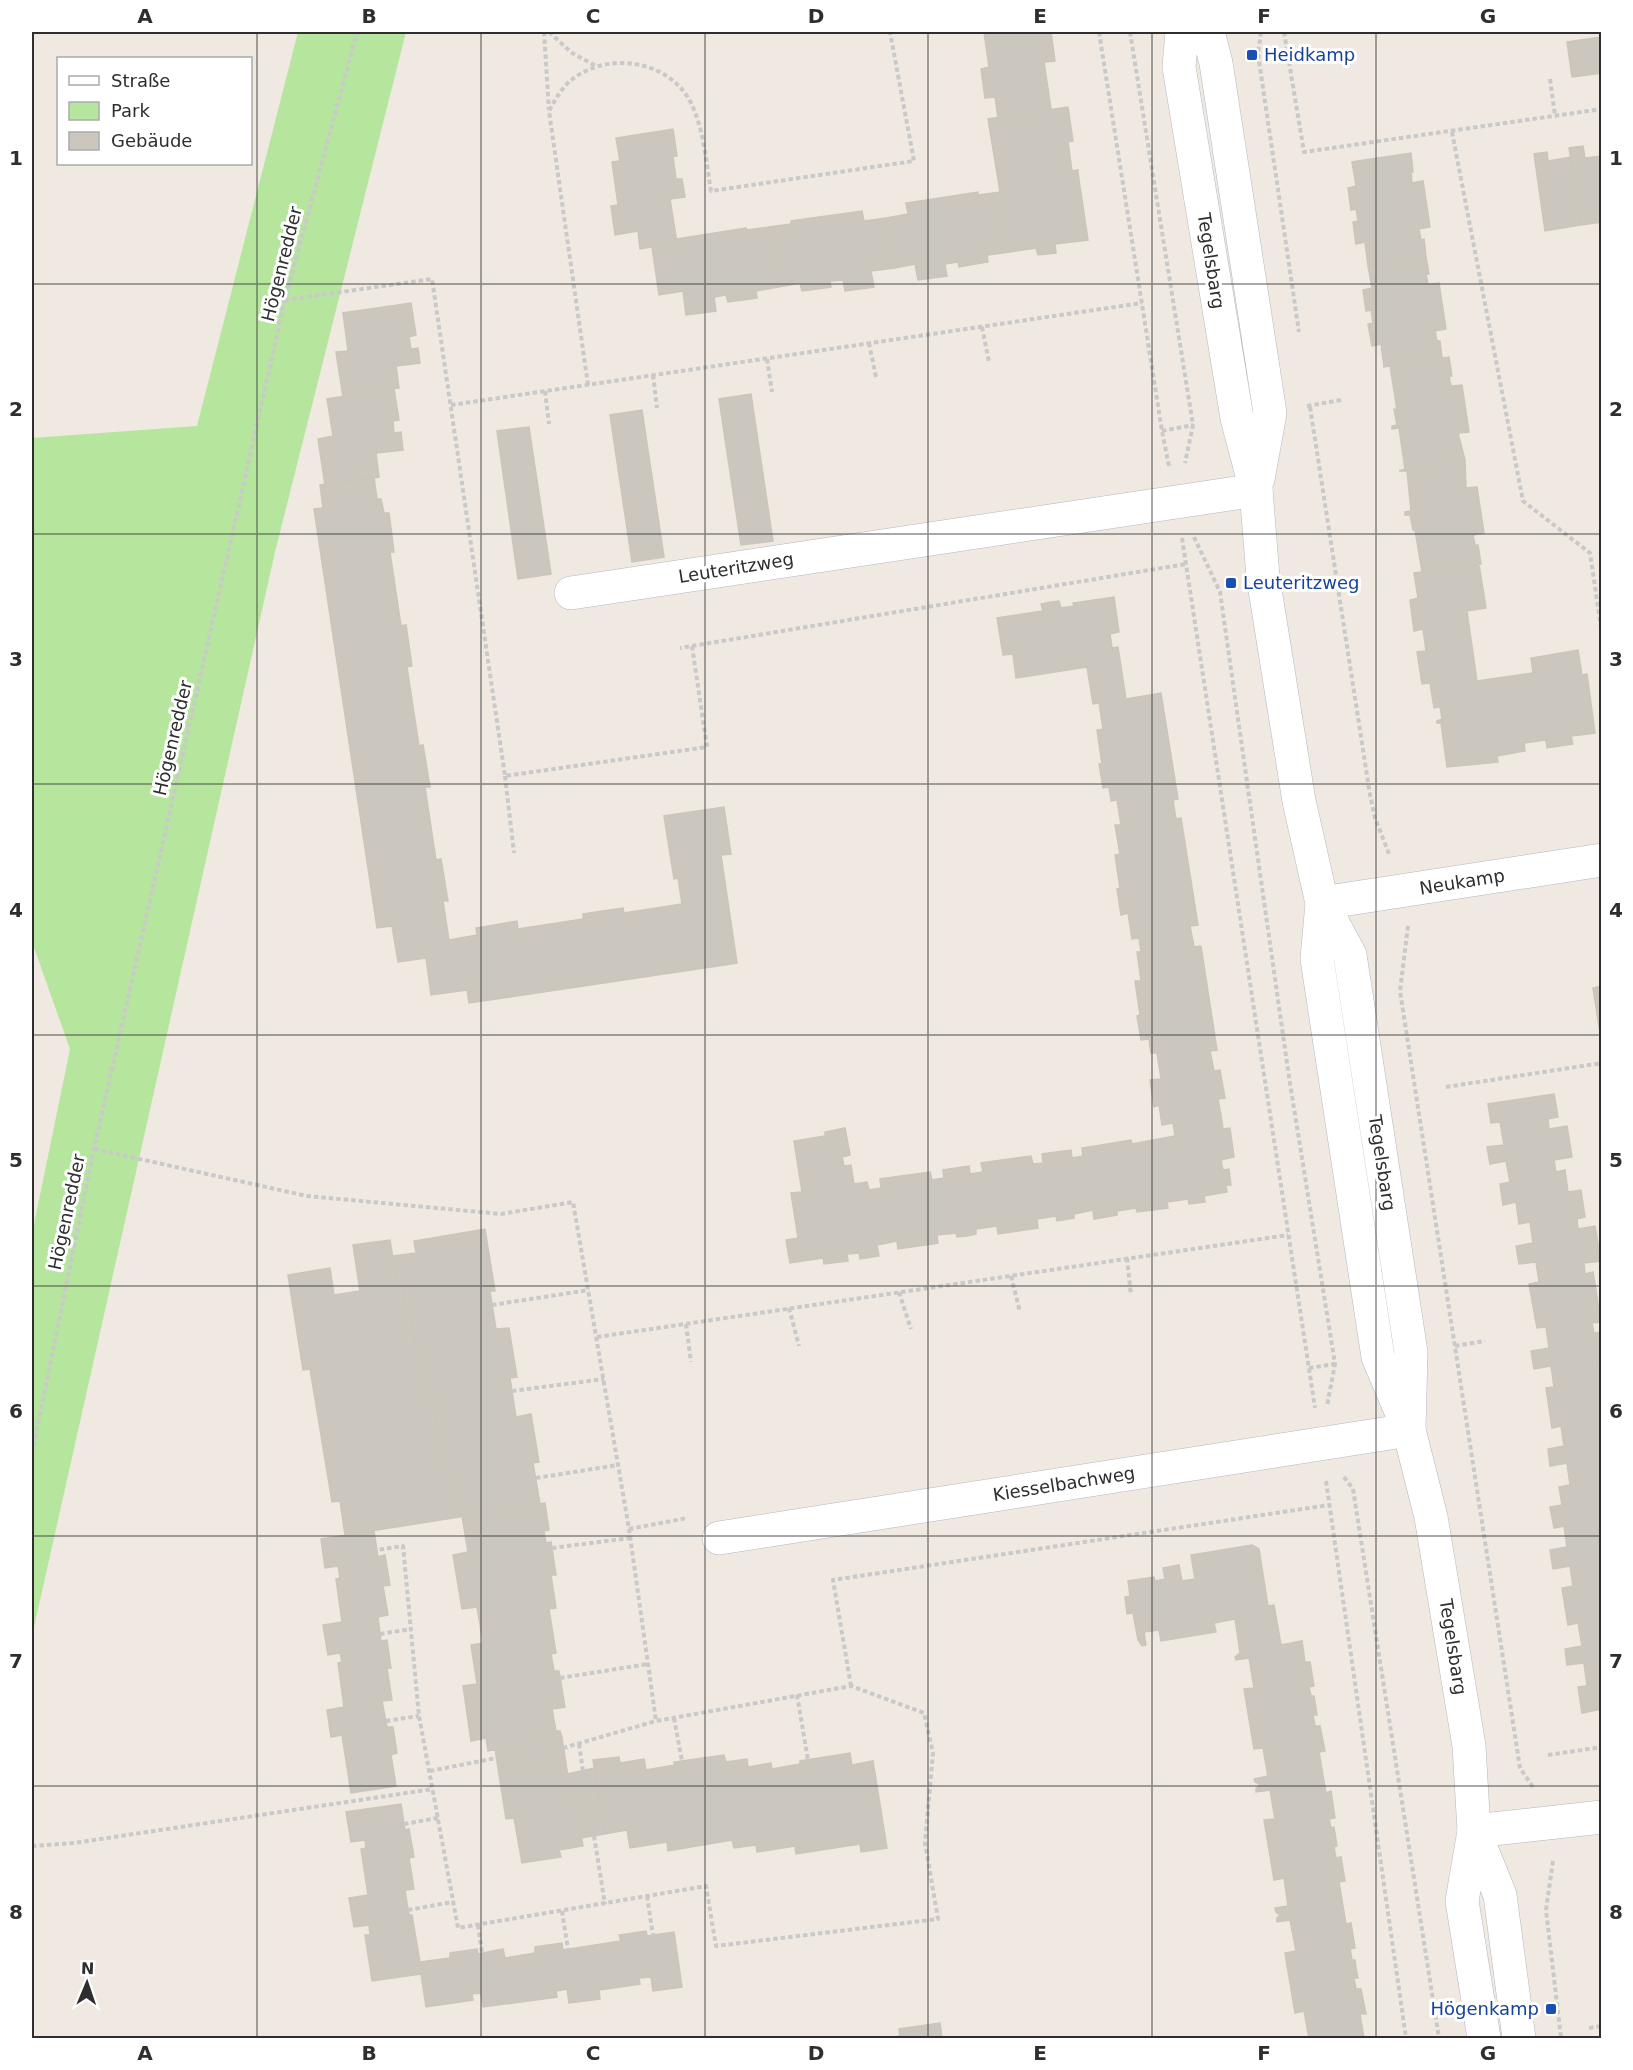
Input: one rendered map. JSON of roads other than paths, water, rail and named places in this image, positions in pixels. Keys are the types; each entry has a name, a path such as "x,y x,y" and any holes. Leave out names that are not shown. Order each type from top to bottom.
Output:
{"street":[{"name":"Tegelsbarg","path":"1182,32 1179,67 1237,418 1256,490 1263,577 1299,801 1322,903 1317,959 1378,1357 1409,1430 1431,1517 1469,1746 1474,1831 1462,1901 1484,2038"},
{"name":"Tegelsbarg","path":"1208,32 1216,63 1270,412 1256,490"},
{"name":"Leuteritzweg","path":"571,593 1256,490"},
{"name":"Neukamp","path":"1322,903 1602,860"},
{"name":"Kiesselbachweg","path":"719,1538 1409,1430"},
{"path":"1474,1831 1602,1817"},
{"name":"Tegelsbarg","path":"1474,1831 1500,1894 1520,2038"}],"place":[{"name":"Heidkamp","path":"1252,55"},
{"name":"Leuteritzweg","path":"1231,583"},
{"name":"Högenkamp","path":"1551,2009"}]}
